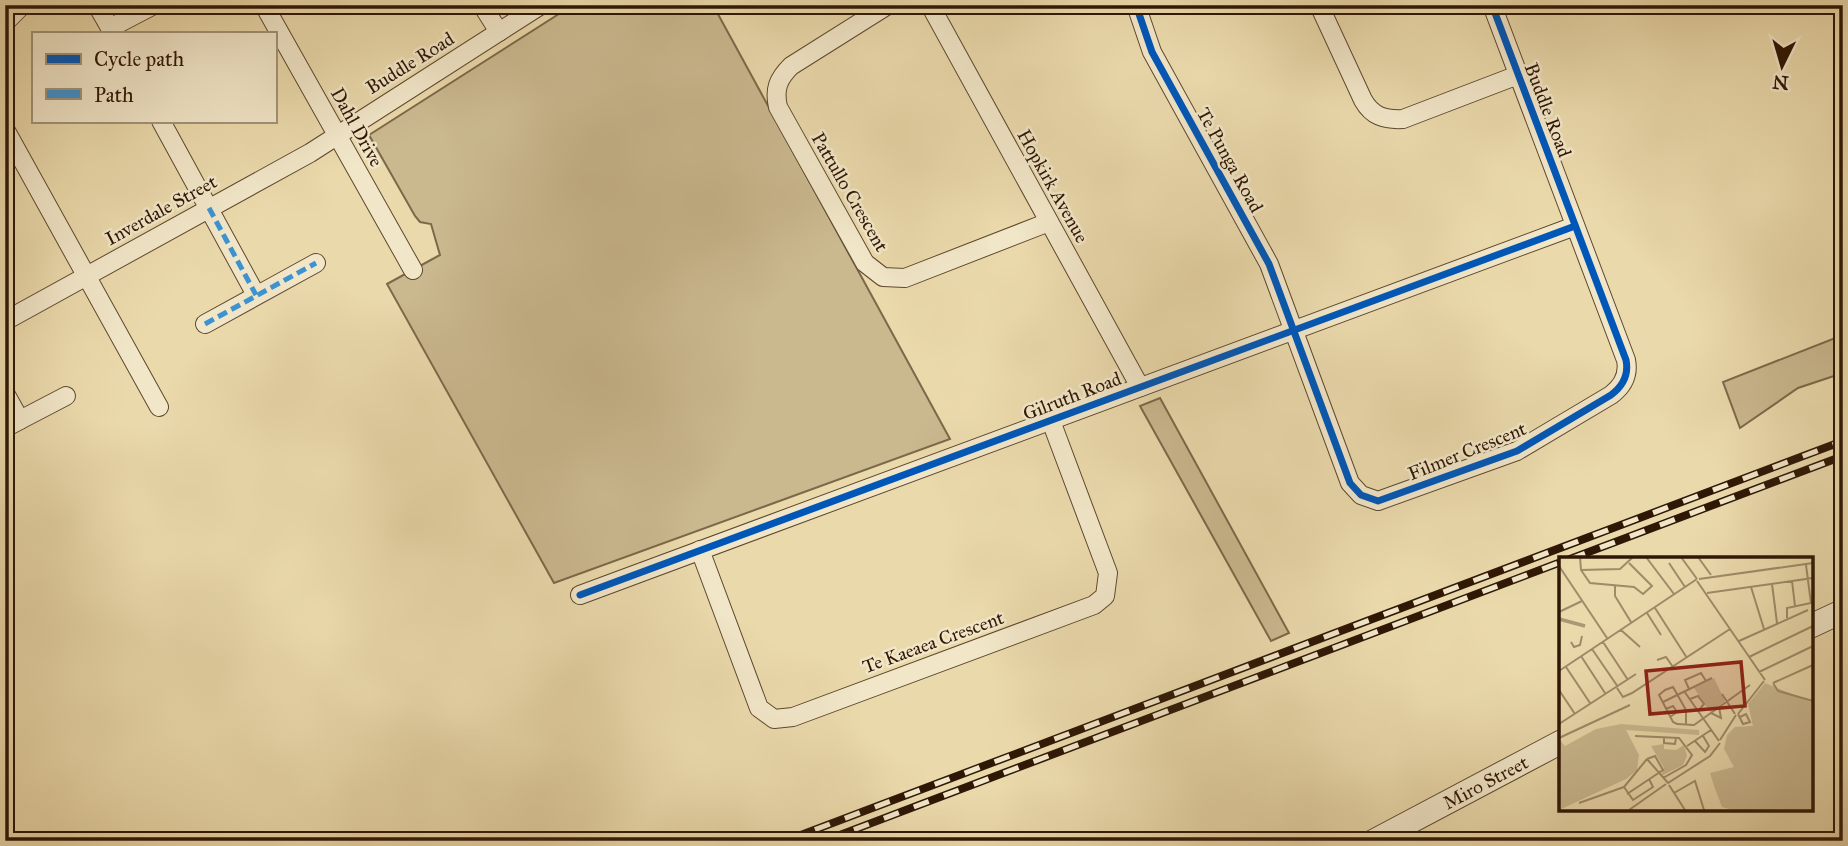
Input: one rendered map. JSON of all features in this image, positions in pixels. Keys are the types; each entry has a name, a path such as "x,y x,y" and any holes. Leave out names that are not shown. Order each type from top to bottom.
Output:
{"street":[{"path":"5,19 19,5"},
{"path":"97,5 111,31 153,5"},
{"name":"Dahl Drive","path":"264,5 413,270"},
{"path":"482,5 499,32"},
{"name":"Buddle Road","path":"337,135 541,5"},
{"name":"Pattullo Crescent","path":"888,5 791,66 782,75 776,95 778,107 865,263 883,277 905,278 1049,222"},
{"name":"Hopkirk Avenue","path":"930,5 1140,387"},
{"name":"Te Punga Road","path":"1136,5 1152,52 1269,264 1294,331"},
{"path":"1320,5 1363,100 1368,109 1382,118 1402,119 1518,75"},
{"name":"Buddle Road","path":"1492,5 1575,226"},
{"path":"162,122 256,295"},
{"path":"5,129 159,407"},
{"name":"Inverdale Street","path":"5,321 310,153 337,135"},
{"name":"Gilruth Road","path":"580,595 596,579 700,550 1575,226"},
{"name":"Filmer Crescent","path":"1294,331 1352,488 1373,500 1392,498 1517,451 1611,395 1622,385 1627,373 1626,360 1575,226"},
{"path":"205,324 316,263"},
{"path":"5,393 13,424 66,396"},
{"name":"Te Kaeaea Crescent","path":"700,550 759,708 774,719 793,717 1094,605 1105,596 1108,573 1051,421"},
{"path":"1813,625 1843,611"},
{"name":"Miro Street","path":"1374,841 1559,744"}],"shaded area":[{"path":"573,5 713,5 950,439 554,583 387,284 440,255 431,224 420,222 415,216 369,135"},
{"path":"1843,335 1843,373 1798,388 1740,428 1723,382"},
{"path":"1160,398 1289,633 1271,641 1140,406"}],"railway":[{"path":"785,841 1843,441"},
{"path":"1575,557 1843,456"},
{"path":"824,841 1559,563"}],"marked path":[{"path":"209,208 256,295"},
{"path":"205,324 316,263"}],"cycle path":[{"path":"1136,5 1152,52 1269,264 1350,483 1361,495 1378,501 1517,451 1611,395 1619,388 1626,375 1626,360 1492,5"},
{"path":"580,595 1575,226"}]}
